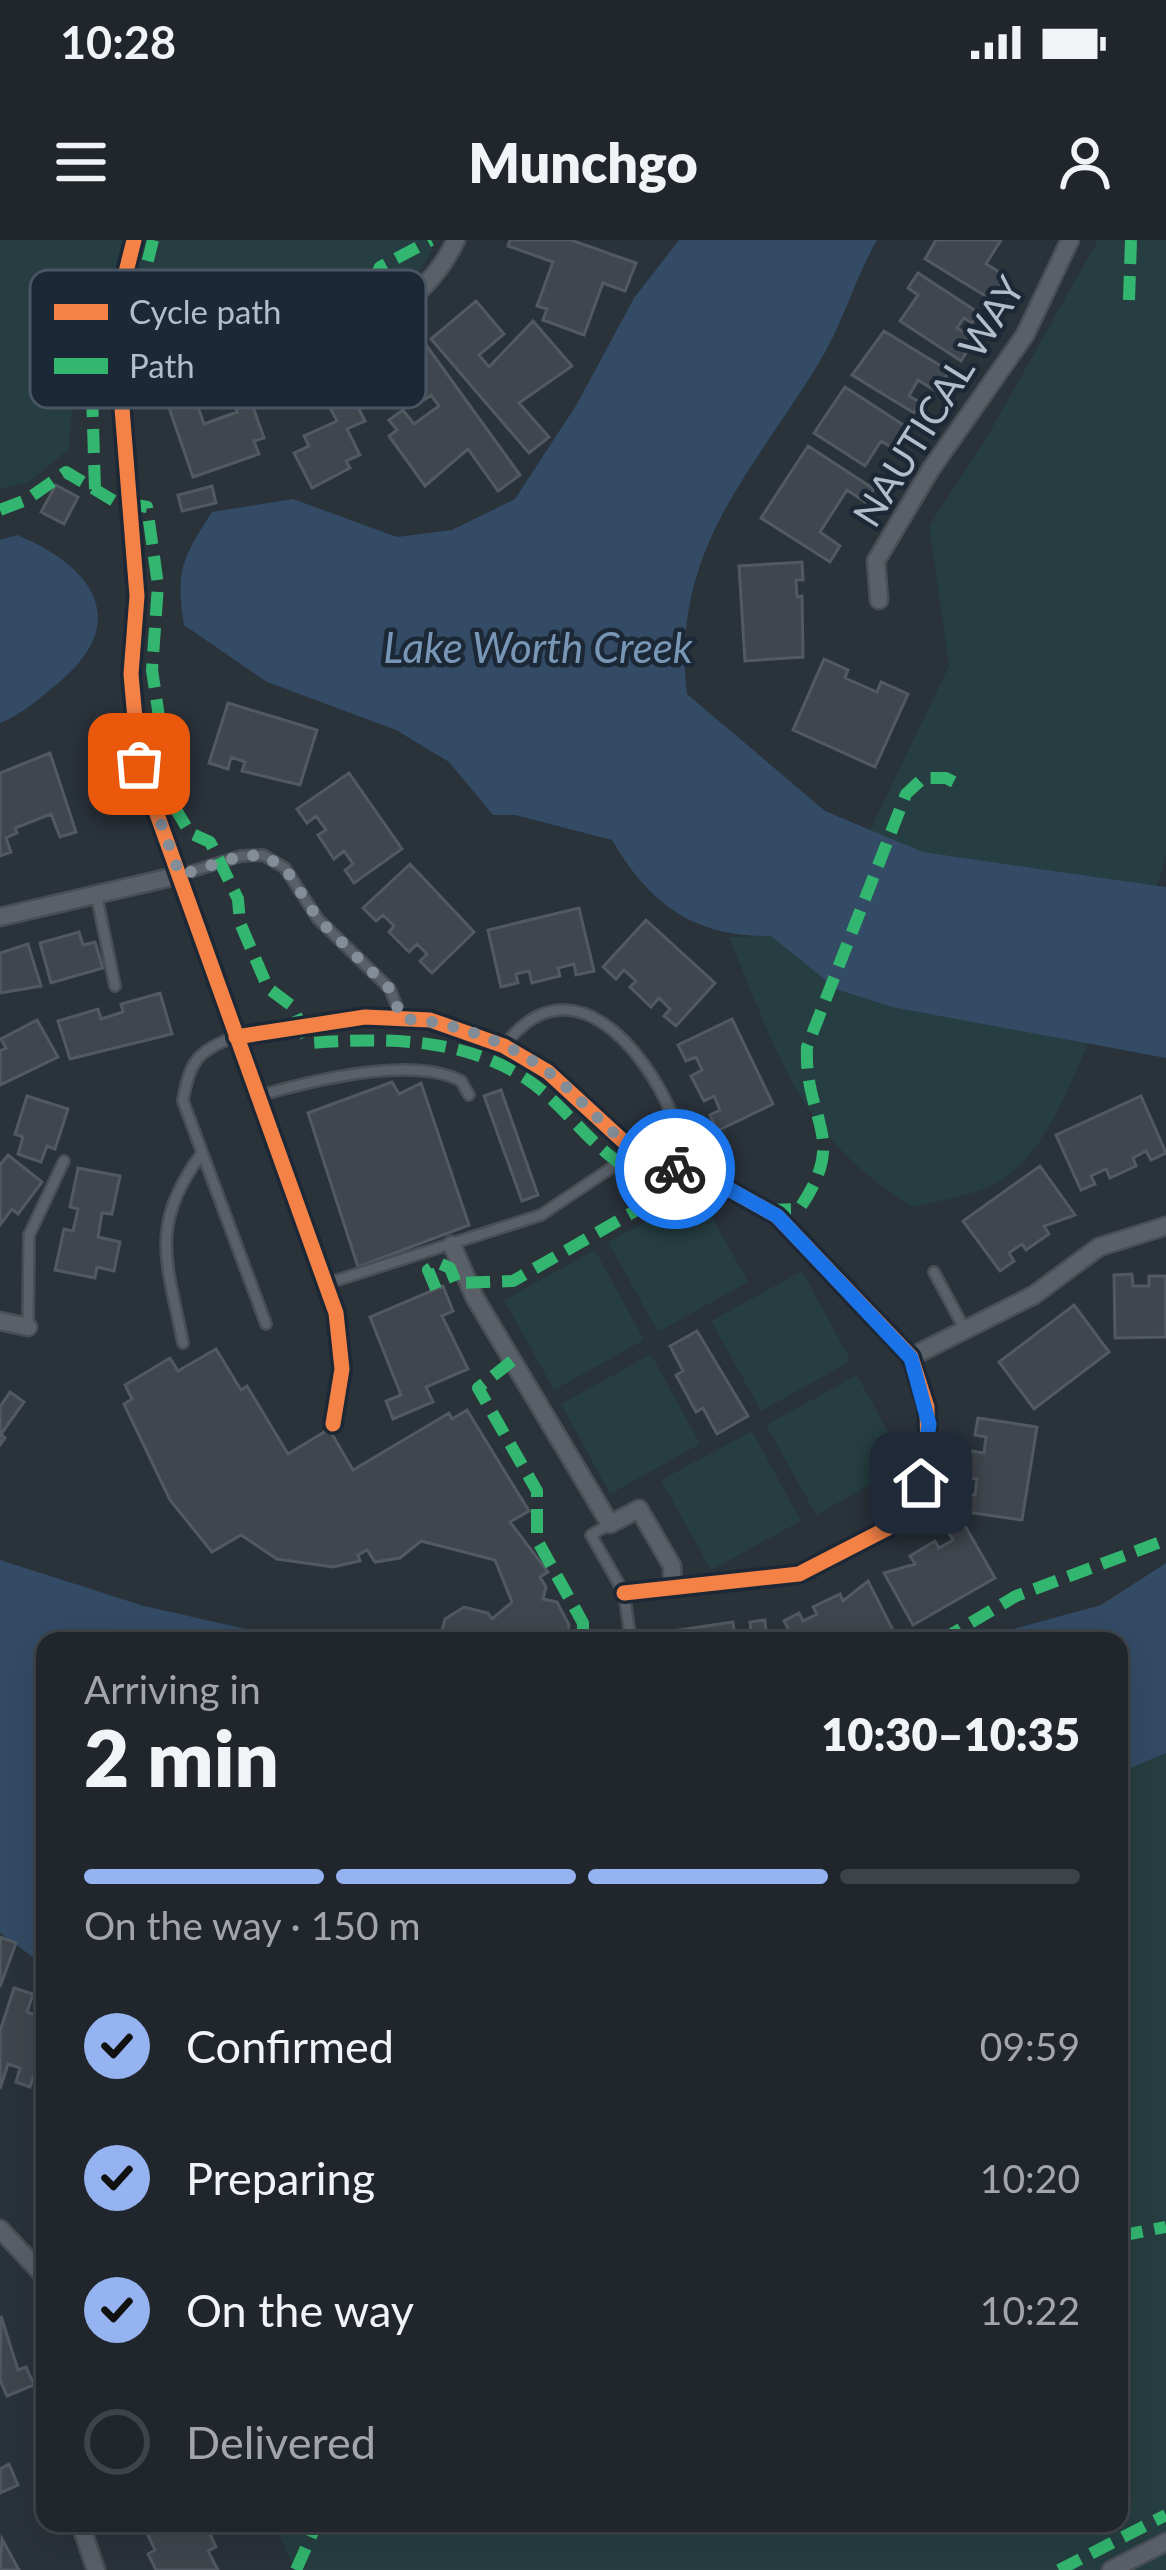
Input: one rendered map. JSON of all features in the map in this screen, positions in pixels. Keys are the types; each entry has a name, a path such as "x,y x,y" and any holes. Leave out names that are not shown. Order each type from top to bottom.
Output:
{"street":[{"path":"126,270 134,240"},
{"path":"426,286 456,240"},
{"name":"NAUTICAL WAY","path":"879,600 876,561 931,469 1025,335 1070,240"},
{"path":"122,408 137,596 132,720 146,792 326,1284 342,1345 333,1424"},
{"path":"0,917 180,875"},
{"path":"236,1037 365,1017 430,1020 504,1046 560,1081 635,1152 718,1183 777,1216 911,1358 927,1407 928,1456 915,1496 898,1519 877,1536 799,1574 624,1593"},
{"path":"911,1358 1034,1295 1099,1247 1166,1226"},
{"path":"452,1245 475,1298 610,1524 639,1509 672,1566 673,1586"},
{"path":"0,1321 28,1327"},
{"path":"0,2229 36,2267"},
{"path":"83,2532 96,2570"},
{"path":"1111,2570 1166,2542"}],"lane":[{"path":"180,875 241,856 263,855 285,868 318,919 390,989 402,1019"},
{"path":"96,893 116,986"},
{"path":"504,1046 539,1014 566,1010 592,1015 623,1038 653,1076 675,1121 684,1172"},
{"path":"236,1037 202,1048 188,1070 182,1101 266,1324"},
{"path":"258,1096 364,1074 425,1071 461,1082 469,1095"},
{"path":"326,1284 541,1216 635,1152"},
{"path":"183,1343 162,1234 179,1184 202,1153"},
{"path":"28,1327 29,1235 64,1161"},
{"path":"934,1272 965,1330"},
{"path":"610,1524 591,1535 624,1593 630,1632"}],"green space":[{"path":"0,240 435,240 420,270 30,270 30,408 72,408 69,449 29,482 0,489"},
{"path":"1098,240 1166,240 1166,855 1157,886 923,852 870,830 949,666 929,526 987,437"},
{"path":"771,936 836,989 1088,1044 1037,1146 1005,1178 986,1188 913,1207 875,1180 843,1152 797,1090 729,937"},
{"path":"699,1193 748,1282 658,1332 608,1242"},
{"path":"595,1250 644,1340 554,1390 504,1300"},
{"path":"802,1271 851,1361 761,1411 711,1321"},
{"path":"651,1354 700,1444 610,1494 561,1404"},
{"path":"857,1375 906,1465 816,1515 766,1425"},
{"path":"752,1431 801,1521 711,1570 661,1480"},
{"path":"1166,1753 1166,2570 295,2570 278,2532 1128,2532 1128,1769"}],"water":[{"name":"Lake Worth Creek","path":"679,240 877,240 826,351 741,482 703,557 685,644 687,694 825,811 923,852 1166,887 1166,1058 892,1007 836,989 771,936 719,931 677,913 642,883 612,840 515,815 493,815 449,762 396,730 267,682 184,625 181,577 194,541 212,512 293,499 397,537 452,530 515,499 577,404 634,298"},
{"path":"17,535 67,563 84,580 95,599 98,619 93,640 79,663 35,702 0,723 0,540"},
{"path":"0,1560 144,1606 259,1632 36,1632 36,1959 0,1933"},
{"path":"1166,1563 1166,1753 1128,1769 1128,1632 1003,1632 1101,1605"}],"building":[{"path":"510,240 571,240 636,263 625,291 603,283 584,335 543,320 547,309 537,306 553,262 508,246"},
{"path":"936,240 1001,240 986,264 1006,276 992,300 925,259"},
{"path":"918,273 979,313 972,323 964,318 957,328 975,339 961,361 900,321 918,295 908,288"},
{"path":"476,301 504,334 479,355 489,367 533,321 572,366 519,403 549,437 529,453 431,339"},
{"path":"884,331 949,371 937,392 918,380 909,396 920,402 914,413 852,375"},
{"path":"426,345 520,475 498,491 468,449 425,486 389,436 397,430 389,420 403,410 414,424 439,406 431,395 426,399"},
{"path":"845,387 911,430 897,451 881,441 865,466 814,433"},
{"path":"169,408 198,408 204,424 237,412 235,408 253,408 264,438 254,441 259,454 193,477"},
{"path":"330,408 358,408 365,421 347,429 360,455 346,461 350,468 312,488 294,453 309,446 304,436 337,421"},
{"path":"808,446 874,489 865,502 847,490 820,532 840,546 830,562 761,518"},
{"path":"56,485 78,497 64,524 41,512"},
{"path":"212,486 216,503 182,511 178,495"},
{"path":"802,562 803,580 796,580 797,597 802,596 803,657 745,661 739,566"},
{"path":"824,659 848,670 845,678 877,692 881,682 908,694 875,767 793,730"},
{"path":"228,703 317,730 300,785 242,771 245,762 231,757 228,769 209,763"},
{"path":"50,753 76,832 60,837 51,814 15,828 17,833 6,838 11,852 0,856 0,773"},
{"path":"349,773 402,849 354,883 345,870 353,864 344,851 334,859 318,835 326,830 316,816 307,823 297,809"},
{"path":"410,864 474,932 432,973 420,961 427,954 417,944 409,952 389,932 394,926 383,915 376,921 363,908"},
{"path":"579,908 594,971 576,975 574,964 558,968 560,976 532,983 529,971 516,974 518,983 501,987 488,930"},
{"path":"646,920 715,983 676,1026 664,1016 670,1009 659,998 651,1007 630,987 636,981 624,970 616,979 603,967"},
{"path":"79,932 83,945 95,942 103,968 51,983 40,943"},
{"path":"28,944 41,986 0,993 0,953"},
{"path":"160,993 172,1034 70,1059 58,1021 98,1009 101,1019 123,1012 121,1004"},
{"path":"732,1019 773,1104 717,1131 710,1115 720,1110 714,1096 704,1101 691,1076 702,1070 696,1057 686,1061 678,1045"},
{"path":"37,1020 58,1057 0,1085 0,1051 6,1048 1,1039"},
{"path":"392,1082 399,1094 421,1083 469,1225 358,1267 308,1113"},
{"path":"501,1090 538,1195 522,1201 484,1096"},
{"path":"27,1096 68,1109 55,1149 47,1146 41,1162 18,1154 23,1137 15,1134"},
{"path":"1141,1096 1166,1153 1151,1160 1146,1151 1133,1158 1136,1166 1110,1178 1106,1169 1091,1176 1095,1184 1081,1190 1056,1135"},
{"path":"8,1155 42,1182 18,1214 12,1209 0,1225 0,1165"},
{"path":"1040,1166 1075,1215 1044,1226 1049,1234 1026,1250 1022,1244 1009,1253 1014,1261 1000,1271 963,1221"},
{"path":"78,1168 120,1176 112,1214 102,1213 98,1237 120,1242 114,1271 97,1267 95,1278 55,1270 64,1229 73,1231 78,1209 70,1207"},
{"path":"1132,1274 1133,1286 1149,1286 1149,1276 1166,1276 1166,1337 1115,1338 1114,1275"},
{"path":"443,1286 453,1311 442,1316 468,1369 426,1387 433,1402 393,1419 386,1401 401,1395 370,1317"},
{"path":"1074,1305 1109,1352 1034,1409 999,1362"},
{"path":"697,1331 748,1416 717,1434 703,1408 696,1412 676,1375 683,1371 670,1346"},
{"path":"216,1349 241,1390 247,1386 288,1454 329,1429 353,1470 449,1413 452,1419 467,1410 529,1511 510,1522 548,1572 540,1577 546,1587 543,1599 557,1602 568,1632 441,1632 445,1619 464,1607 488,1613 492,1619 512,1602 495,1560 421,1541 400,1558 375,1562 367,1550 358,1555 360,1561 333,1567 277,1559 241,1535 212,1552 170,1500 124,1404 132,1399 125,1385 170,1358 178,1371"},
{"path":"10,1392 24,1402 1,1434 5,1438 0,1445 0,1407"},
{"path":"978,1418 1037,1427 1022,1520 960,1511 963,1493 975,1495 977,1479 967,1478 971,1451 984,1453 986,1437 975,1435"},
{"path":"964,1524 995,1578 913,1625 884,1573 915,1564 910,1556 935,1541 939,1548 953,1540 949,1533"},
{"path":"868,1581 894,1632 790,1632 784,1621 799,1613 803,1621 817,1614 813,1607 840,1594 843,1601"},
{"path":"765,1620 766,1632 734,1632 751,1630 750,1622"},
{"path":"733,1622 734,1632 672,1632 672,1631"},
{"path":"0,1937 16,1943 0,1987"},
{"path":"14,1988 33,1994 27,2012 36,2015 36,2076 30,2087 16,2082 20,2068 8,2064 0,2089 0,2031"},
{"path":"1,2316 18,2370 26,2367 34,2385 7,2396 0,2380"},
{"path":"9,2464 18,2485 0,2493 0,2469"},
{"path":"146,2532 209,2532 216,2547 208,2551 218,2570 156,2570 148,2554 155,2550"},
{"path":"2,2539 19,2570 0,2570"}],"marked path":[{"path":"146,270 153,240"},
{"path":"379,270 431,240"},
{"path":"1129,300 1131,240"},
{"path":"92,408 95,489"},
{"path":"0,510 26,500 66,472 114,501 147,507 158,585 152,670 172,803 190,833 210,842 238,899 240,923 268,988 292,1006 309,1043 420,1043 500,1064 537,1087 614,1159 670,1191"},
{"path":"767,1210 799,1209 814,1184 823,1145 807,1047 906,794 923,778 946,778 964,787"},
{"path":"436,1289 428,1270 439,1263 450,1268 456,1283 513,1281 670,1191 699,1193 715,1201"},
{"path":"512,1361 478,1388 537,1491 537,1540 583,1623 583,1632"},
{"path":"955,1632 1016,1596 1166,1540"},
{"path":"1128,2234 1166,2227"},
{"path":"1059,2570 1166,2515"},
{"path":"296,2570 313,2532"}],"cycle path":[{"path":"126,270 134,240"},
{"path":"122,408 137,596 131,674 139,764 336,1313 342,1369 333,1424"},
{"path":"236,1037 365,1017 430,1020 504,1046 548,1072 635,1152 718,1183 777,1216 911,1357 927,1407 928,1456 915,1496 888,1528 799,1574 624,1593"}],"way so far":[{"path":"139,764 180,875 241,856 263,855 285,868 318,919 390,989 402,1019 430,1020 529,1059 560,1081 613,1136 635,1152 675,1169"}],"route":[{"path":"675,1169 718,1183 777,1216 803,1238 911,1358 929,1424 921,1483"}]}
